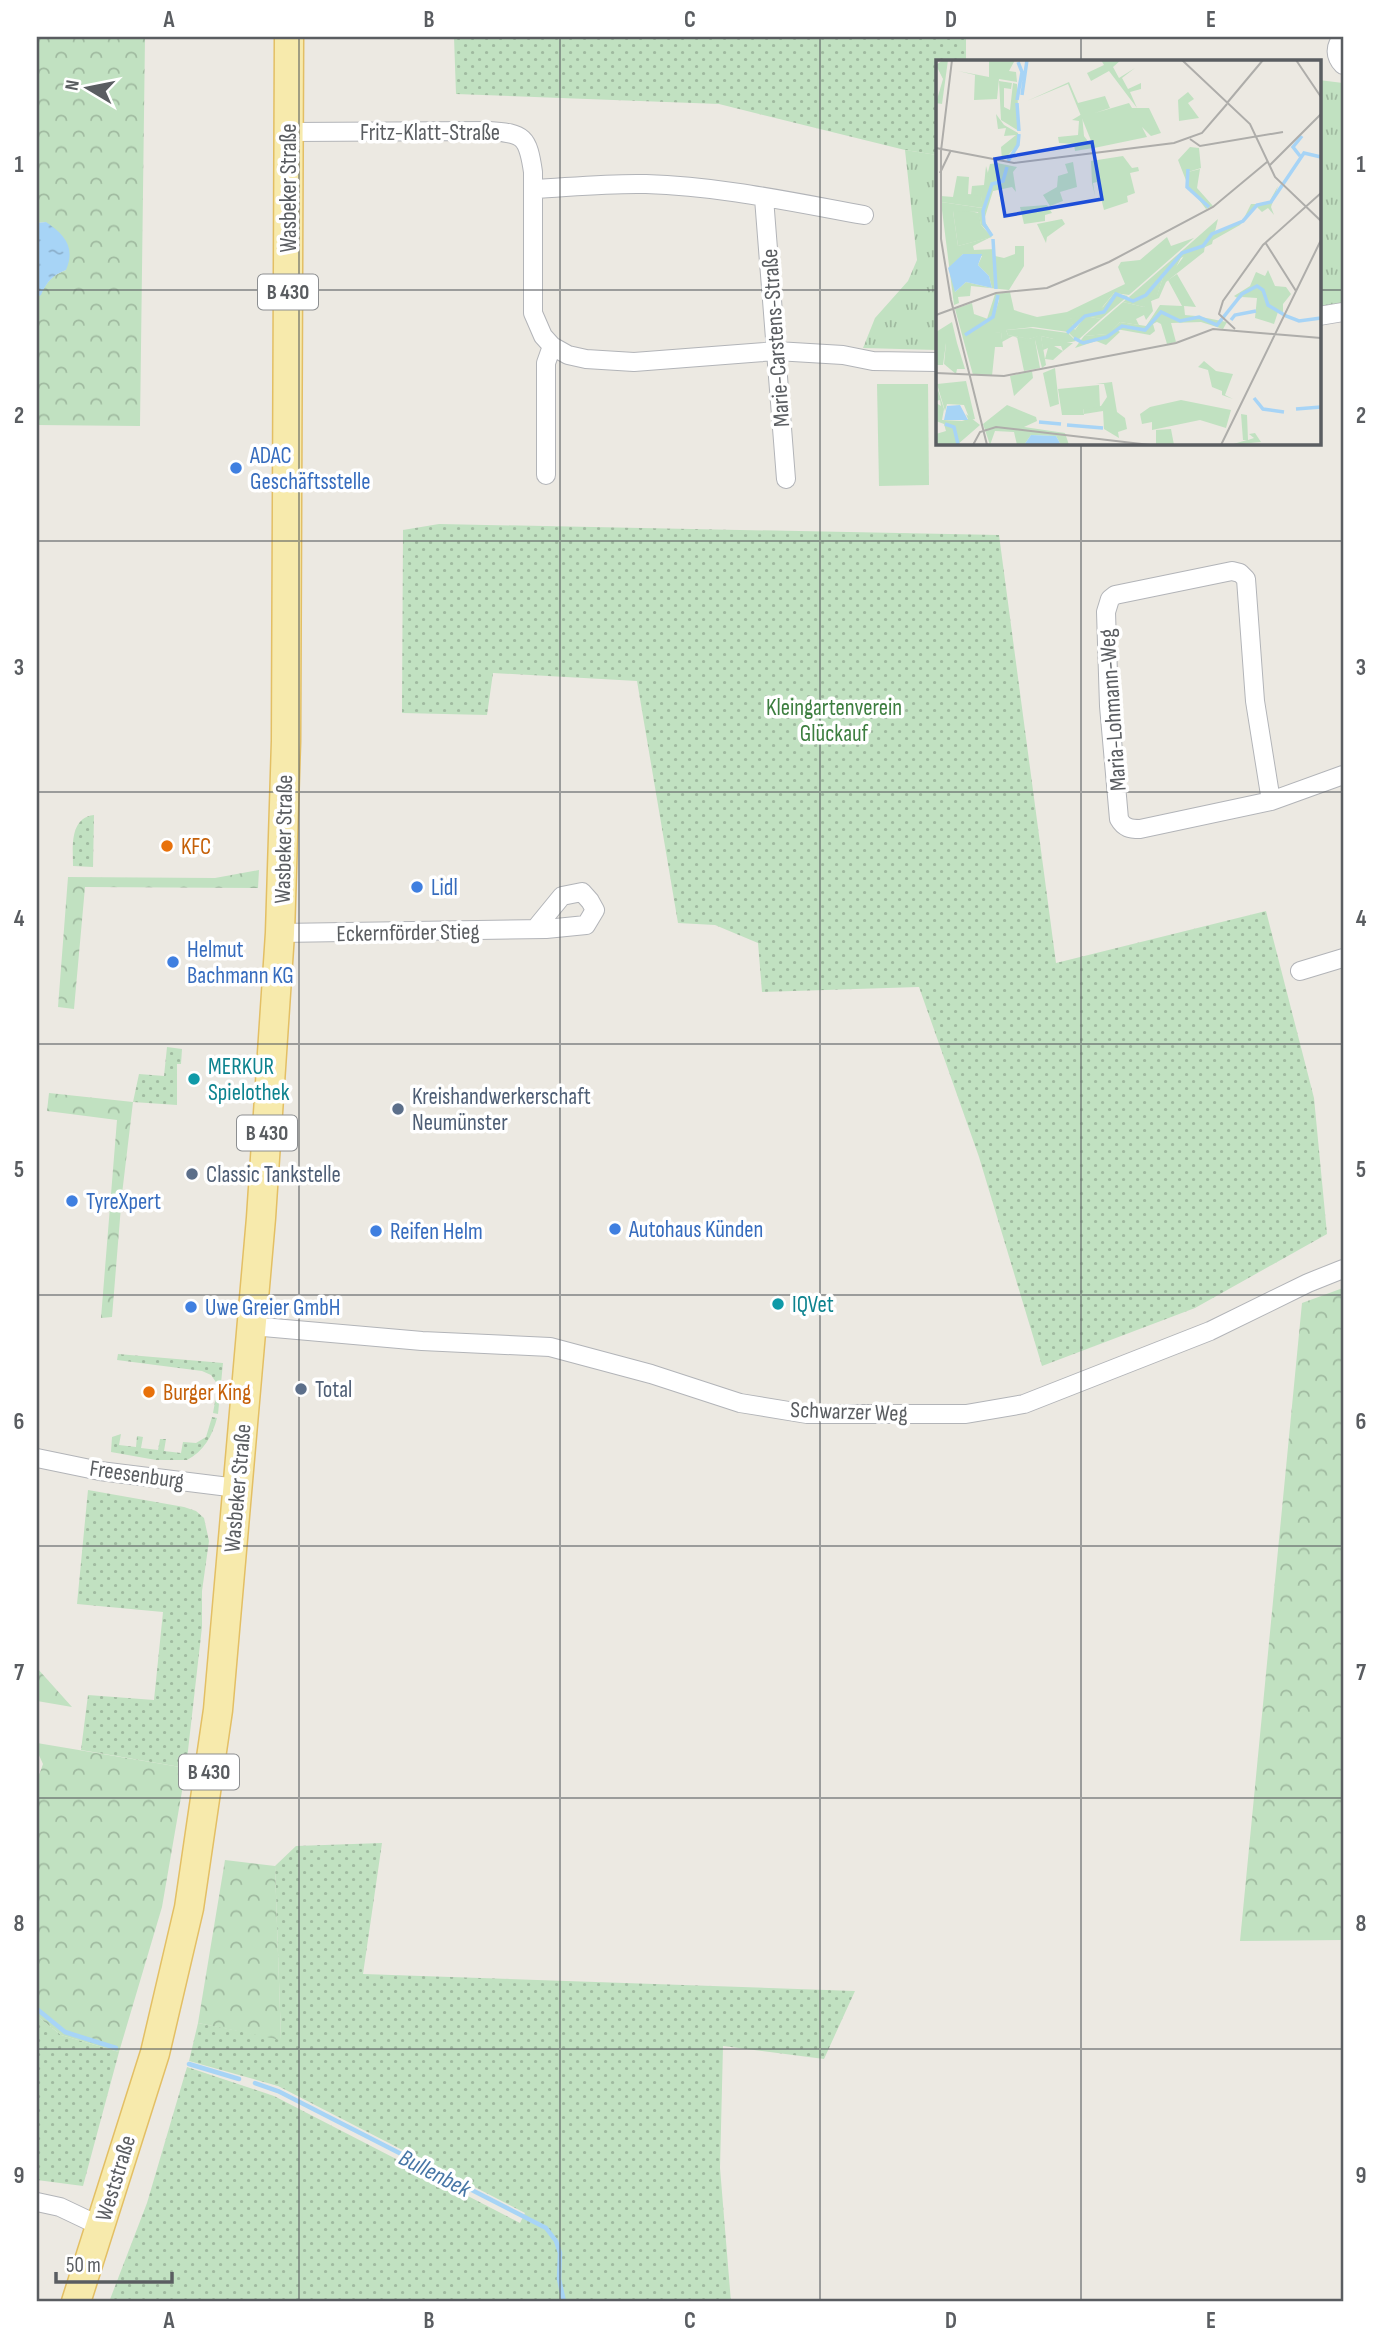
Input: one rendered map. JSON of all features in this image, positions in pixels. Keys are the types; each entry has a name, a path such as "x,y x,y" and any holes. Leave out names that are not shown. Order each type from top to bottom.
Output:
{"main road":[{"name":"Wasbeker Straße","path":"155,2053 191,1895 218,1710 261,1218 280,933 286,741 289,37"},
{"name":"Weststraße","path":"76,2302 155,2053"}],"street":[{"path":"1343,38 1336,51 1343,65"},
{"name":"Fritz-Klatt-Straße","path":"289,132 489,131 514,134 523,138 527,144 534,189 533,313 537,325 552,346"},
{"path":"534,189 646,184 764,198 864,215"},
{"name":"Marie-Carstens-Straße","path":"764,198 786,479"},
{"path":"1320,316 1343,312"},
{"path":"546,475 546,363 552,346 568,355 586,359 634,362 732,352 776,351 843,355 873,361 936,362"},
{"name":"Maria-Lohmann-Weg","path":"1271,801 1254,690 1246,579 1240,573 1232,571 1115,595 1110,599 1106,612 1109,706 1119,818 1122,824 1128,828 1140,829 1271,801 1343,775"},
{"name":"Eckernförder Stieg","path":"280,933 535,929"},
{"path":"1300,971 1343,958"},
{"name":"Schwarzer Weg","path":"251,1326 422,1341 550,1347 651,1374 740,1403 807,1414 965,1414 1024,1404 1210,1331 1343,1269"},
{"name":"Freesenburg","path":"37,1458 100,1471 237,1488"},
{"path":"37,2202 60,2207 100,2226"}],"green space":[{"path":"37,37 145,37 140,426 37,425 37,297 51,279 66,270 46,222 37,223"},
{"path":"454,37 990,37 966,39 966,60 936,60 936,155 905,150 719,104 456,94"},
{"path":"1320,80 1343,83 1343,305 1320,307"},
{"path":"905,150 936,155 936,350 863,348 875,318 908,281 917,260"},
{"path":"877,384 928,384 929,485 879,486"},
{"name":"Kleingartenverein Glückauf","path":"439,524 999,535 1056,963 1266,911 1314,1098 1327,1234 1195,1308 1042,1366 979,1157 919,987 762,992 758,943 715,925 678,923 637,681 493,673 487,715 402,713 403,530"},
{"path":"94,815 93,867 73,866 76,828 86,817"},
{"path":"259,870 258,888 85,887 74,1009 58,1007 68,877 215,878"},
{"path":"167,1047 182,1049 181,1064 177,1064 177,1105 133,1102 139,1074 164,1076"},
{"path":"49,1093 133,1102 112,1317 101,1318 117,1120 47,1111"},
{"path":"1343,1288 1343,1940 1240,1941 1302,1303"},
{"path":"118,1354 223,1363 218,1414 213,1413 218,1385 211,1375 202,1371 117,1360"},
{"path":"212,1417 217,1418 210,1437 198,1452 187,1460 156,1460 111,1452 112,1437 121,1434 119,1445 136,1447 137,1436 143,1437 141,1448 158,1450 160,1439 166,1439 164,1451 181,1453 183,1442 196,1443 206,1437"},
{"path":"88,1490 184,1507 196,1511 204,1518 209,1541 186,1768 81,1750 88,1695 154,1700 163,1612 77,1604"},
{"path":"37,1668 72,1707 37,1701"},
{"path":"37,1743 186,1768 162,1907 119,2052 61,2035 37,2016 37,1781 43,1764 37,1751"},
{"path":"382,1843 363,1974 855,1991 824,2059 723,2046 720,2168 731,2302 109,2302 147,2203 187,2067 274,2096 520,2223 525,2213 278,2086 189,2061 198,2023 281,2039 275,1866 296,1846"},
{"path":"225,1860 275,1866 281,2040 198,2023"},
{"path":"37,2016 61,2035 119,2052 83,2186 37,2180"}],"water":[{"path":"46,222 63,236 70,254 66,270 51,279 37,297 37,223"}],"waterway":[{"name":"Bullenbek","path":"37,2009 65,2032 116,2048"},
{"name":"Bullenbek","path":"189,2064 239,2079"},
{"name":"Bullenbek","path":"255,2083 278,2091 546,2228 556,2241 560,2253 559,2279 564,2302"}],"place":[{"name":"ADAC Geschäftsstelle","path":"236,468"},
{"name":"KFC","path":"167,846"},
{"name":"Lidl","path":"417,887"},
{"name":"Helmut Bachmann KG","path":"173,962"},
{"name":"MERKUR Spielothek","path":"194,1079"},
{"name":"Kreishandwerkerschaft Neumünster","path":"398,1109"},
{"name":"Classic Tankstelle","path":"192,1174"},
{"name":"TyreXpert","path":"72,1201"},
{"name":"Autohaus Künden","path":"615,1229"},
{"name":"Reifen Helm","path":"376,1231"},
{"name":"IQVet","path":"778,1304"},
{"name":"Uwe Greier GmbH","path":"191,1307"},
{"name":"Total","path":"301,1389"},
{"name":"Burger King","path":"149,1392"}]}
